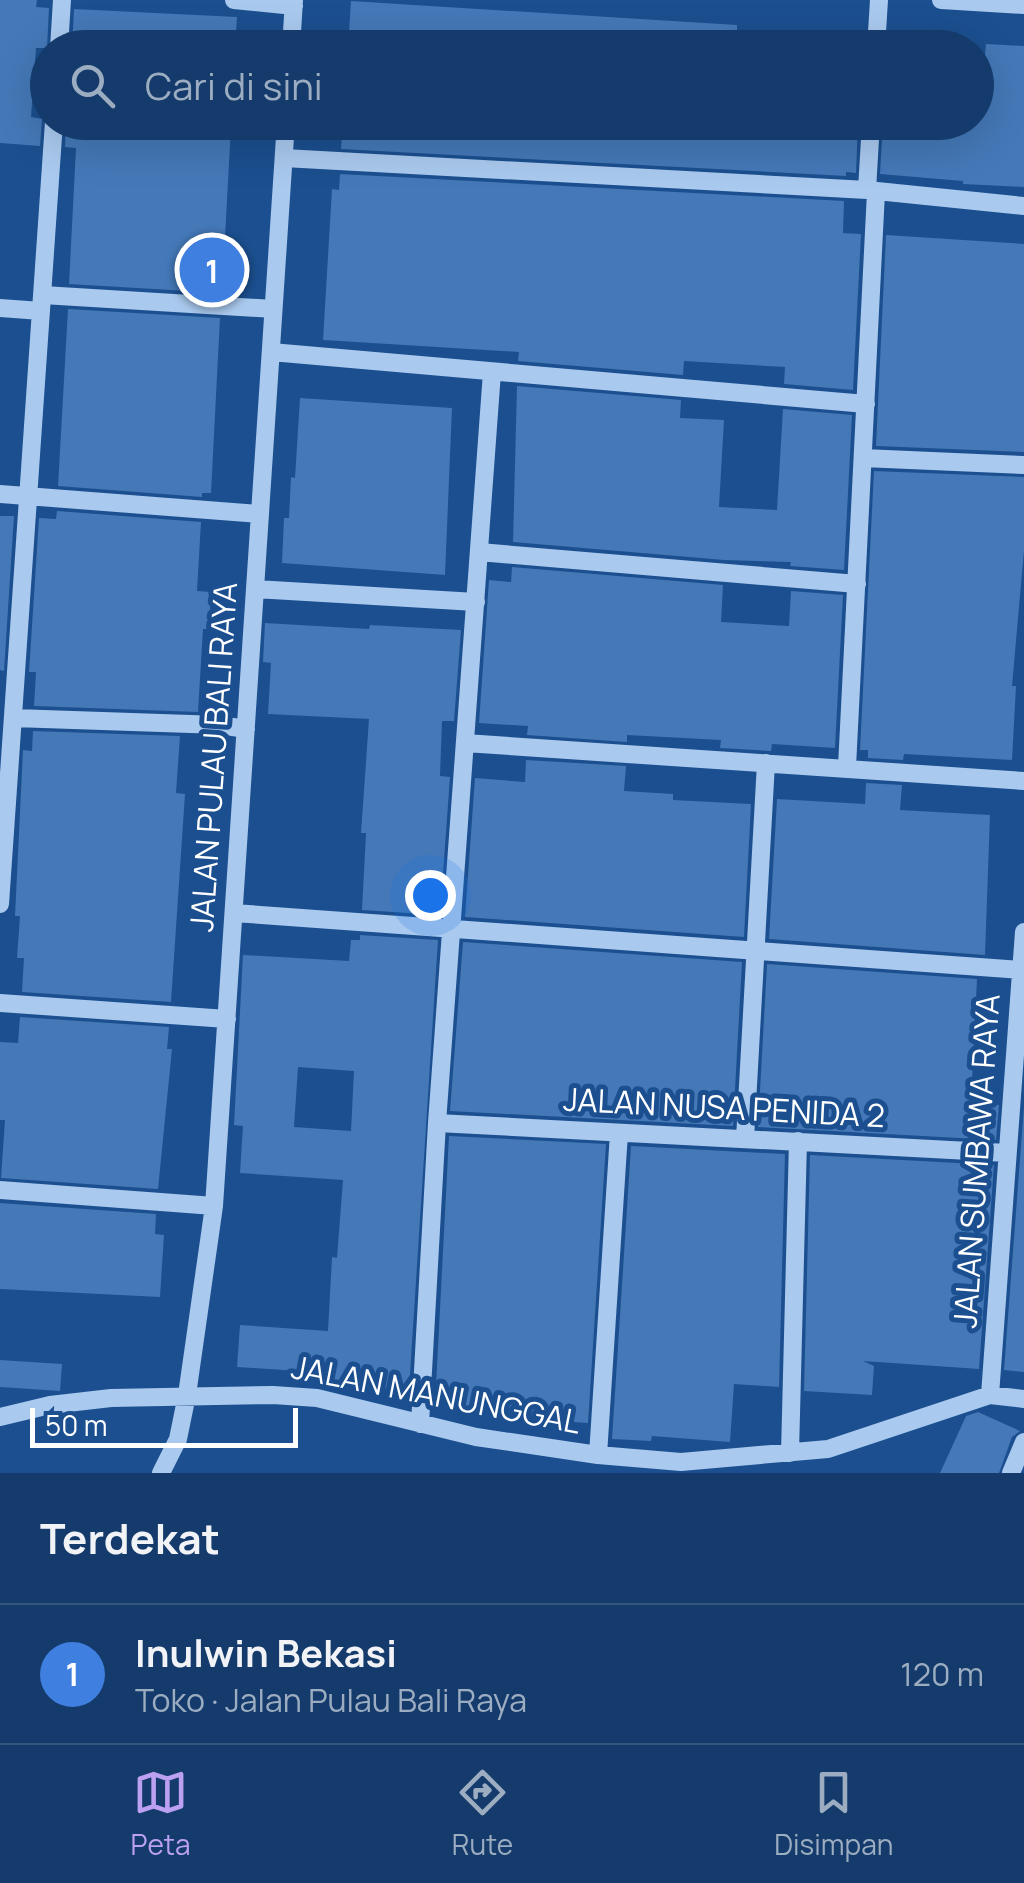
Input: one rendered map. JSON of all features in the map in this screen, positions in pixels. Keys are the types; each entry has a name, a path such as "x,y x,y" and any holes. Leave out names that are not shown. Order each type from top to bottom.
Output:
{"street":[{"path":"60,30 62,0"},
{"path":"234,0 294,3 292,30"},
{"path":"877,30 879,0"},
{"path":"941,0 1024,5"},
{"path":"0,904 14,718 8,688 30,496 53,140"},
{"name":"JALAN PULAU BALI RAYA","path":"161,1473 178,1438 187,1395 214,1206 285,140"},
{"path":"847,767 866,404 871,140"},
{"path":"284,158 872,191 1024,206"},
{"path":"0,308 42,303 274,309"},
{"path":"270,352 866,404"},
{"path":"420,1424 437,1123 492,372"},
{"path":"863,458 1024,464"},
{"path":"0,494 260,514"},
{"path":"480,552 857,584"},
{"path":"255,590 476,602"},
{"path":"14,718 246,729"},
{"path":"465,743 1024,781"},
{"path":"745,1139 766,763"},
{"path":"234,913 1021,970"},
{"name":"JALAN SUMBAWA RAYA","path":"990,1395 1008,1153 1019,1080 1024,932"},
{"path":"0,1003 226,1019"},
{"name":"JALAN NUSA PENIDA 2","path":"437,1123 1008,1153"},
{"path":"598,1455 620,1132"},
{"path":"790,1453 798,1142"},
{"path":"0,1190 214,1206"},
{"name":"JALAN MANUNGGAL","path":"0,1417 96,1400 187,1395 317,1398 476,1438 679,1467 828,1449 990,1395 1024,1399"},
{"path":"1010,1473 1024,1442"}],"building":[{"path":"0,0 37,0 36,7 49,8 48,30 30,30 30,140 40,140 40,146 0,143"},
{"path":"351,1 737,25 737,30 349,30"},
{"path":"74,9 237,17 236,30 73,30"},
{"path":"994,44 1024,46 1024,187 880,174 882,140 994,140"},
{"path":"65,140 230,140 222,293 69,284 76,148 65,147"},
{"path":"342,140 857,140 856,173 846,172 846,176 341,149"},
{"path":"340,174 844,201 843,233 861,234 853,390 784,384 785,367 684,361 683,375 518,361 519,352 323,340 332,189 339,190"},
{"path":"886,235 1024,244 1024,452 876,446"},
{"path":"68,309 220,318 211,493 202,493 202,497 58,486"},
{"path":"517,386 681,400 680,418 724,420 719,507 777,510 783,409 852,415 844,570 790,566 791,562 513,542"},
{"path":"300,398 452,408 445,575 282,563 284,518 289,518 291,477 295,478"},
{"path":"874,471 1024,477 1024,550 1012,686 1016,686 1012,760 904,754 903,760 868,758 868,750 860,750"},
{"path":"57,511 201,522 197,591 211,592 209,629 203,629 198,712 34,706 36,672 29,672 39,518 56,519"},
{"path":"0,516 14,516 4,671 0,670"},
{"path":"512,567 723,585 721,622 789,626 791,591 843,595 835,748 772,744 771,751 720,748 721,740 627,735 627,742 527,735 528,726 479,723 489,580 511,582"},
{"path":"265,623 461,630 454,721 442,721 440,776 450,777 440,915 362,910 366,833 361,833 369,719 268,714 271,663 263,662"},
{"path":"33,731 180,736 176,793 185,794 171,1002 22,992 24,958 17,958 20,916 15,916 23,750 32,751"},
{"path":"526,760 626,766 624,791 673,794 673,800 751,804 744,937 465,917 475,778 525,782"},
{"path":"866,783 902,785 900,810 990,815 985,955 769,939 777,799 865,804"},
{"path":"360,935 438,940 409,1390 328,1385 329,1373 237,1367 240,1325 328,1331 332,1257 337,1258 343,1180 240,1173 243,1126 234,1125 243,955 349,961 351,940 360,940","holes":["298,1067 354,1071 351,1131 294,1127"]},
{"path":"463,942 742,962 733,1126 450,1111"},
{"path":"767,964 977,979 971,1103 999,1105 996,1140 758,1127"},
{"path":"20,1017 169,1027 167,1049 172,1049 158,1189 1,1178 5,1120 0,1120 0,1042 18,1043"},
{"path":"1024,1106 1024,1372 1004,1370"},
{"path":"449,1136 606,1144 588,1423 515,1418 515,1411 435,1405"},
{"path":"631,1146 785,1154 779,1387 734,1384 730,1442 652,1436 651,1441 612,1439"},
{"path":"810,1155 994,1165 979,1369 863,1361 874,1366 872,1395 804,1391"},
{"path":"0,1203 156,1214 155,1234 164,1235 160,1297 0,1289"},
{"path":"0,1360 62,1364 60,1391 0,1387"},
{"path":"978,1412 1020,1431 1012,1437 999,1473 940,1473 966,1416"}],"place":[{"name":"Inulwin Bekasi","path":"212,270"}]}
